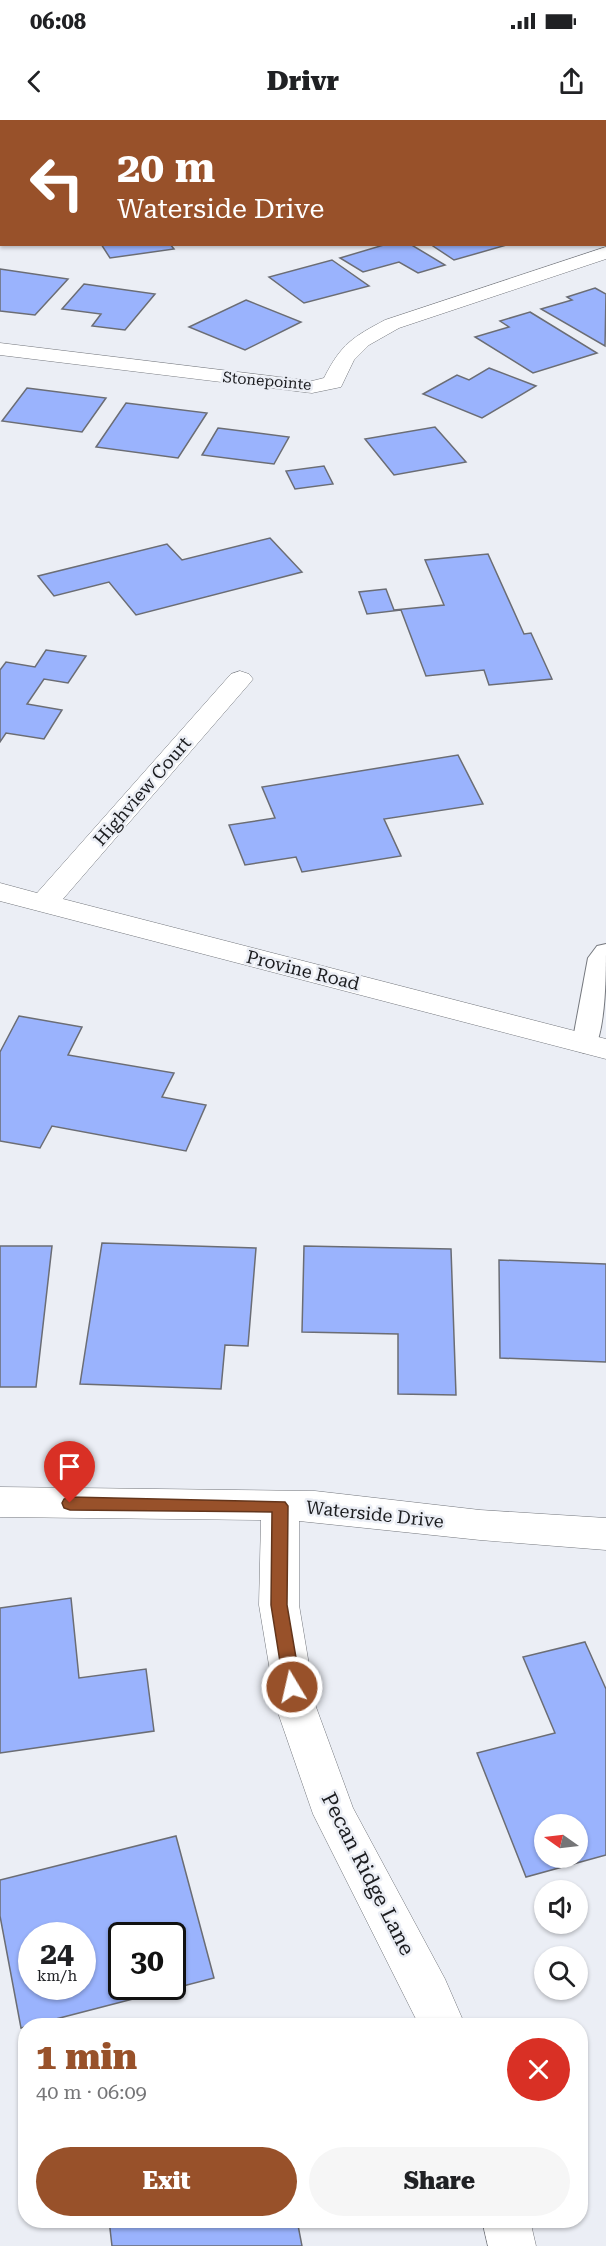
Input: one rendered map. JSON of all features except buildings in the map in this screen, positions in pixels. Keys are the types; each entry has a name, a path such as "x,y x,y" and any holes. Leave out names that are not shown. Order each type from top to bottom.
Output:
{"street":[{"name":"Stonepointe","path":"0,349 312,387 333,382 345,357 362,341 392,324 606,253"},
{"name":"Highview Court","path":"44,903 240,680"},
{"name":"Provine Road","path":"0,892 596,1047"},
{"name":"Waterside Drive","path":"0,1502 315,1506 480,1525 606,1534"},
{"name":"Pecan Ridge Lane","path":"280,1506 279,1605 296,1707 334,1814 429,1994 439,2018"},
{"path":"508,2228 512,2246"}],"lane":[{"path":"596,1047 601,958 606,952"}],"route":[{"path":"70,1503 280,1506 279,1605 292,1687"}]}
